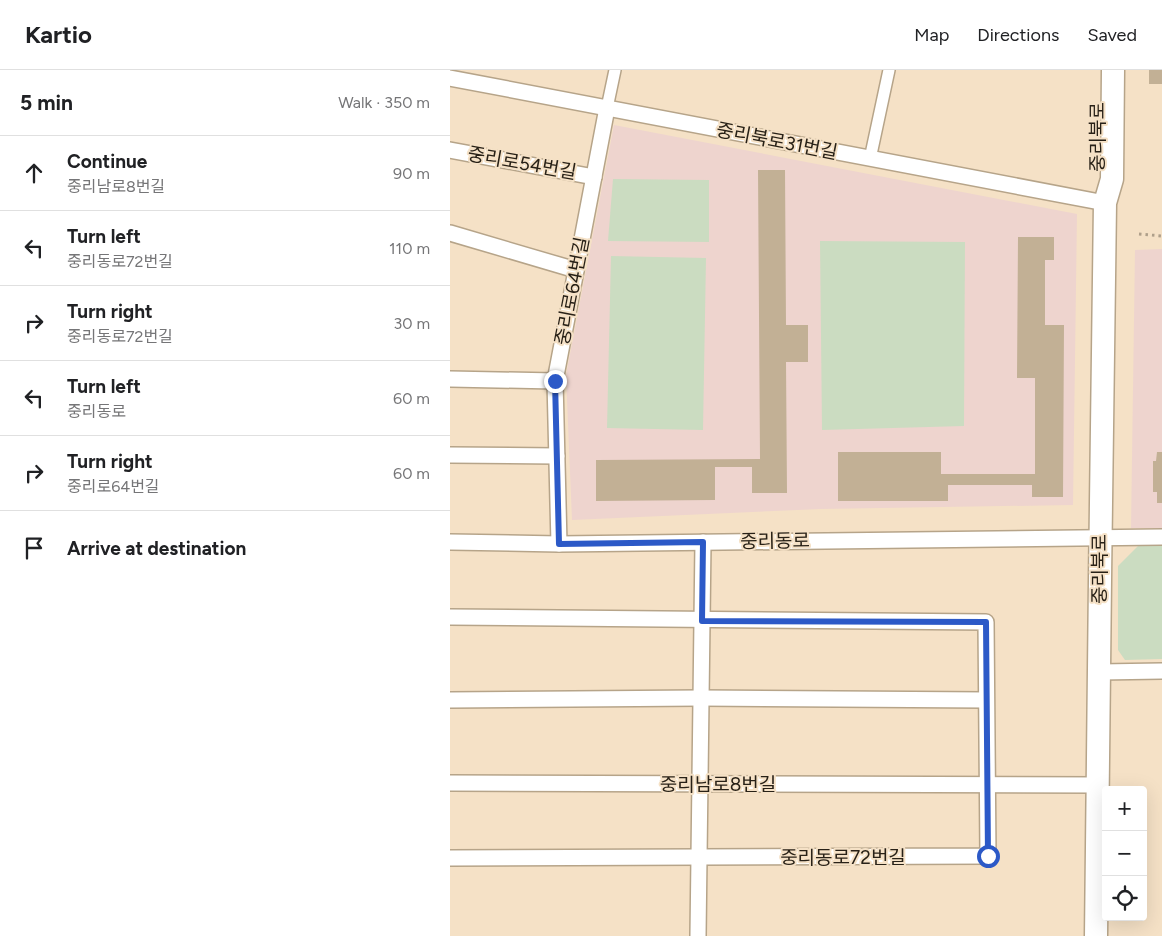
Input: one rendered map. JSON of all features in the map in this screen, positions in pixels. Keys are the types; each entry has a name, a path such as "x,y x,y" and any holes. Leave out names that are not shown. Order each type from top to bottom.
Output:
{"main road":[{"name":"중리북로","path":"1098,70 1096,178 1105,203"},
{"name":"중리북로","path":"1096,936 1100,672 1099,536 1105,203 1112,179 1113,70"}],"street":[{"name":"중리로64번길","path":"559,544 555,381 615,70"},
{"path":"870,159 885,71"},
{"name":"중리북로31번길","path":"450,78 1105,203"},
{"name":"중리로54번길","path":"450,150 594,176"},
{"path":"450,233 576,270"},
{"path":"450,379 555,381"},
{"path":"450,455 557,456"},
{"name":"중리동로","path":"450,542 559,544 1162,536"},
{"path":"698,936 703,542"},
{"path":"450,617 702,621 986,622 987,784"},
{"path":"1100,672 1162,671"},
{"path":"450,700 701,698 986,700"},
{"name":"중리남로8번길","path":"450,784 1098,785"},
{"name":"중리동로72번길","path":"450,858 988,856 987,784"}],"path":[{"path":"1139,234 1162,236"}],"shaded area":[{"path":"614,125 1077,214 1073,505 821,509 572,520 566,375"},
{"path":"1162,249 1162,528 1131,528 1135,250"}],"green space":[{"path":"613,179 709,180 709,242 608,241"},
{"path":"820,241 965,242 964,426 822,430"},
{"path":"611,256 706,258 703,430 607,428"},
{"path":"1138,546 1162,546 1162,659 1125,660 1118,650 1118,566"}],"building":[{"path":"1149,70 1162,70 1162,84 1149,84"},
{"path":"758,170 785,170 786,325 808,325 808,362 786,362 787,493 752,493 752,467 715,467 715,500 596,501 596,460 760,459"},
{"path":"1018,237 1054,237 1054,260 1045,260 1045,325 1064,325 1063,497 1032,497 1032,485 948,485 948,501 838,501 838,452 941,452 941,474 1035,474 1035,378 1017,378"},
{"path":"1157,452 1162,452 1162,503 1157,503 1157,492 1153,492 1153,461 1156,461"}],"route":[{"path":"555,381 559,544 703,542 702,621 986,622 988,856"}]}
